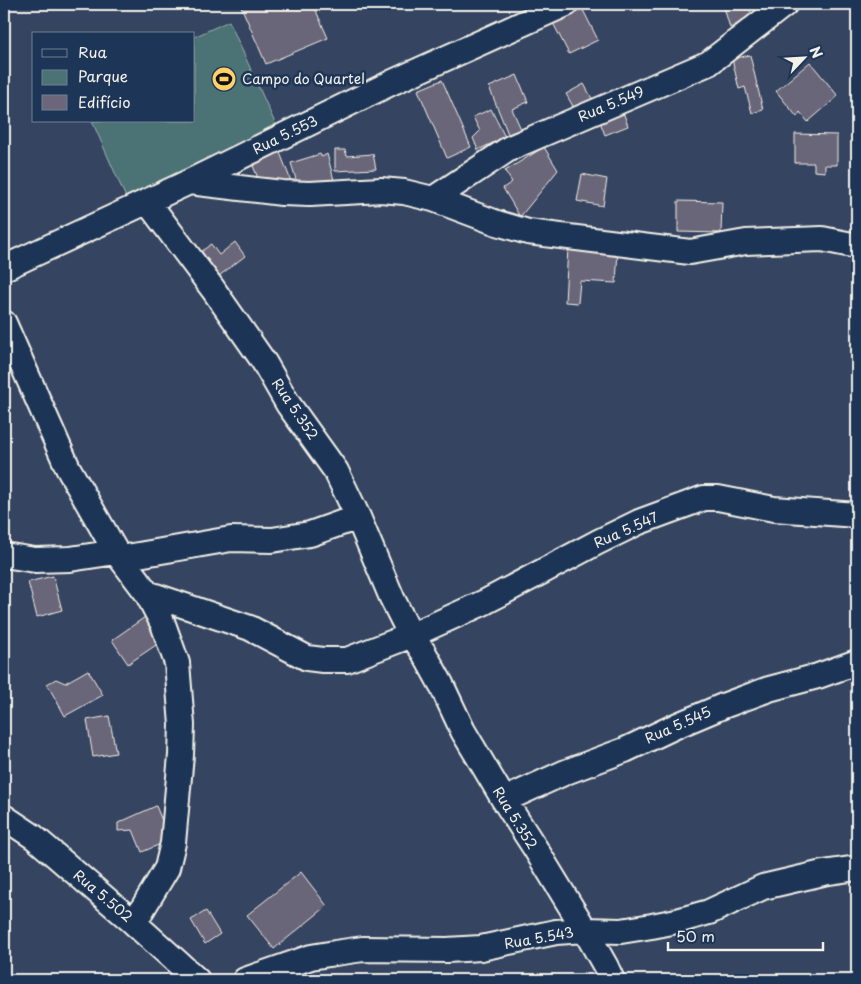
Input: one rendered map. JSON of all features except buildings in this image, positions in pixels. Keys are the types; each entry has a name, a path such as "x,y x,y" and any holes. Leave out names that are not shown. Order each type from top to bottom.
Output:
{"street":[{"name":"Rua 5.553","path":"4,268 189,182 392,82 566,4"},
{"name":"Rua 5.549","path":"433,199 510,148 709,63 785,4"},
{"path":"189,182 282,193 310,194 382,190 404,192 433,199 497,223 528,232 690,252 746,242 822,240 857,246"},
{"name":"Rua 5.352","path":"147,201 264,362 288,404 336,471 358,517 392,598 441,684 463,731 535,848 612,980"},
{"path":"4,323 68,468 118,555 147,593 163,624 177,663 182,725 173,843 167,868 134,923"},
{"name":"Rua 5.547","path":"147,593 250,628 307,658 347,660 418,644 485,602 598,542 639,522 704,498 718,498 774,509 857,515"},
{"path":"4,555 35,560 70,559 118,555 231,539 272,540 310,534 358,517"},
{"name":"Rua 5.545","path":"504,800 723,706 857,662"},
{"name":"Rua 5.502","path":"4,817 34,837 197,980"},
{"name":"Rua 5.543","path":"245,980 311,958 363,949 447,950 481,948 556,932 584,930 622,931 709,912 763,887 823,873 857,868"}],"green space":[{"name":"Campo do Quartel","path":"229,21 279,132 127,200 92,122 195,122 195,37"}],"place":[{"name":"Campo do Quartel","path":"224,79"}]}
